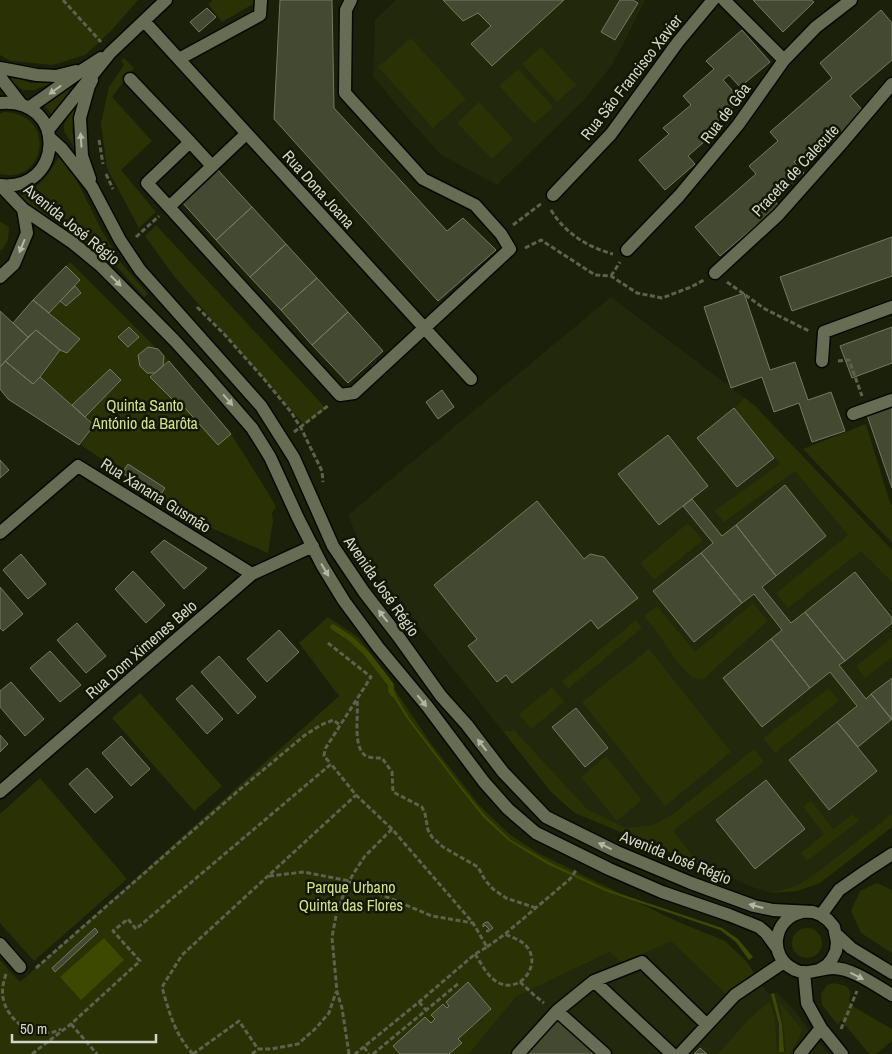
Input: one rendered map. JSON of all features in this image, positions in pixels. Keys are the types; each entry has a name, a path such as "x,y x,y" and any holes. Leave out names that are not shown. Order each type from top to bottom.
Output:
{"street":[{"path":"1,186 15,186 27,182 38,174 46,163 50,151 49,134 110,53 166,0"},
{"path":"179,59 260,15 261,0"},
{"path":"190,142 147,183 166,210 340,395 354,393 510,249 501,234 475,204 422,179 345,93 346,10 352,0"},
{"name":"Rua São Francisco Xavier","path":"549,198 611,134 678,42 713,0"},
{"path":"724,0 784,60"},
{"name":"Rua de Gôa","path":"622,253 679,196 738,126 784,60 816,27 851,0"},
{"name":"Rua Dona Joana","path":"144,21 470,379"},
{"path":"0,103 10,102 25,106 110,53"},
{"path":"92,187 82,156 80,118 89,86 110,53"},
{"path":"0,68 56,76 84,69"},
{"name":"Avenida José Régio","path":"0,77 25,106 37,113 49,134 92,187 120,240 140,270 261,406 294,458 333,546 364,592 441,696 467,725 503,772 546,817 617,852 754,906 773,910 813,912 821,915"},
{"path":"130,79 212,166"},
{"name":"Praceta de Calecute","path":"715,273 778,215 842,144 892,84"},
{"path":"166,210 246,134"},
{"name":"Avenida José Régio","path":"1,186 23,209 73,243 101,266 174,340 252,428 270,457 322,565 344,601 484,782 508,809 536,833 609,870 662,892 758,927 766,933 784,962"},
{"path":"0,277 14,264 27,232 23,209"},
{"path":"822,361 824,332 892,307"},
{"path":"854,414 892,400"},
{"name":"Rua Xanana Gusmão","path":"0,533 78,466 252,574"},
{"name":"Rua Dom Ximenes Belo","path":"0,792 252,574 313,546"},
{"path":"819,970 832,959 836,951 837,942 834,927 821,915 839,890 892,854"},
{"path":"777,948 777,938 785,921 792,915 804,912"},
{"path":"836,934 851,948 892,974"},
{"path":"0,944 17,964"},
{"path":"518,1054 557,1011 594,981 642,962 707,1025"},
{"path":"680,1054 735,995 784,962 792,968 804,972 833,968 846,970 892,995"},
{"path":"804,972 807,1003 821,1028 842,1054"},
{"path":"594,981 672,1054"},
{"path":"557,1011 605,1054"},
{"path":"800,1054 821,1028"}],"path":[{"path":"63,0 110,53"},
{"path":"98,134 104,169 115,194"},
{"path":"501,234 549,198 557,220 576,238 603,252 622,253"},
{"path":"132,240 166,210"},
{"path":"137,236 142,243"},
{"path":"525,248 541,240 595,275 611,276 637,293 662,298 691,287 715,273 765,309 824,338"},
{"path":"192,303 264,379 291,412 322,471 324,488"},
{"path":"822,361 849,360 867,409"},
{"path":"289,436 340,395"},
{"path":"328,643 371,678 325,749 324,756 356,795 392,829 473,923 487,946"},
{"path":"357,701 360,750 366,756 382,758 392,772 393,792 422,807 428,830 432,836 443,847 478,867 485,880 493,889 506,898 536,908"},
{"path":"71,1024 58,1031 44,1033 30,1031 18,1024 8,1014 3,1000 2,986 6,972 17,964 28,975 230,797 305,735 333,720 340,725"},
{"path":"32,1054 71,1024 140,961 113,931 128,919 136,929 330,764"},
{"path":"258,1049 239,1022 193,1054 177,1032 170,1016 162,987 182,955 356,795"},
{"path":"349,1054 342,1008 336,992 332,936 337,911 349,881 365,856 392,829"},
{"path":"355,1054 475,954 505,934 570,879 577,869"},
{"path":"269,876 304,872 349,881 432,916 473,923"},
{"path":"475,954 492,978 498,983 513,985 520,982 530,970 531,954 528,947 522,942 505,934"},
{"path":"834,1043 862,978"},
{"path":"520,982 534,995"},
{"path":"374,1054 459,983"},
{"path":"252,1054 258,1049 271,1049 298,1044 316,1029 329,1013 336,992"},
{"path":"419,1002 426,1010"},
{"path":"71,1024 97,1054"},
{"path":"364,1047 369,1054"}],"shaded area":[{"path":"396,0 645,0 612,65 583,101 497,185 440,154 373,76 375,20"},
{"path":"611,297 754,405 892,550 892,827 820,883 797,891 772,893 755,888 575,813 551,792 376,572 360,545 348,515"},
{"path":"392,687 410,719 461,786 485,815 511,840 549,862 606,889 722,928 738,939 753,957 749,960 736,942 720,930 605,891 547,864 509,841 483,817 408,720 390,692"},
{"path":"676,921 725,941 746,961 768,994 778,993 829,1054 469,1054 516,997"},
{"path":"104,938 124,960 81,1000 60,977"},
{"path":"774,993 782,1024 784,1052 779,1052 779,1024 771,994"}],"green space":[{"path":"0,0 138,0 110,32 85,55 53,65 11,61 0,55"},
{"path":"213,0 256,0 255,3 222,22 208,4"},
{"path":"411,38 466,99 433,128 378,67"},
{"path":"541,47 576,85 557,102 522,64"},
{"path":"124,58 134,68 112,97 152,141 121,170 156,212 139,228 107,168 101,123 109,87 124,65 121,61"},
{"path":"518,69 553,107 534,124 499,86"},
{"path":"2,73 31,83 54,82 35,90 22,90"},
{"path":"72,87 53,116 43,104"},
{"path":"78,100 72,129 77,152 64,131 64,124"},
{"path":"479,102 513,139 492,159 457,123"},
{"path":"4,112 21,116 33,124 39,135 39,148 36,160 28,169 16,175 0,174 0,114"},
{"path":"59,156 72,171 102,231 122,264 148,294 144,297 118,268 88,244 30,205 19,195 38,185 52,169"},
{"path":"0,221 9,227 8,240 2,250 0,249"},
{"path":"156,225 326,409 304,425 174,276 145,236"},
{"name":"Quinta Santo António da Barôta","path":"70,262 169,361 231,434 276,507 272,513 273,521 268,553 196,521 159,497 164,488 128,464 122,473 81,445 94,424 40,377 60,350 67,353 80,339 49,313 60,301 66,306 81,293 75,286 80,280 66,266"},
{"path":"745,398 754,405 892,550 892,582 861,551 788,608 776,593 848,535 795,471 724,522 714,511 780,464 734,408"},
{"path":"866,424 892,505 892,543 803,449"},
{"path":"688,523 703,540 654,580 640,563"},
{"path":"753,603 768,621 702,680 692,677 678,663 644,616 657,606 695,652"},
{"name":"Parque Urbano Quinta das Flores","path":"328,617 358,637 391,680 395,690 432,745 480,806 509,834 540,854 676,921 725,941 746,961 754,973 726,994 671,941 622,963 610,952 516,997 469,1054 0,1054 0,960 20,982 339,696 299,643"},
{"path":"636,620 642,628 568,689 562,681"},
{"path":"892,638 892,657 865,678 856,666"},
{"path":"649,649 731,752 665,806 582,702"},
{"path":"552,687 564,702 531,729 519,714"},
{"path":"829,688 839,701 775,753 763,738"},
{"path":"140,693 222,786 194,811 112,718"},
{"path":"503,731 515,731 588,810 626,828 653,825 672,815 754,749 764,762 673,831 700,865 575,813 551,792"},
{"path":"606,756 642,800 617,821 581,777"},
{"path":"40,778 127,879 34,961 0,923 0,814"},
{"path":"811,800 833,829 853,814 859,821 807,861 801,853 824,834 803,807"},
{"path":"892,814 892,827 820,883 797,891 772,893 798,885 814,875"},
{"path":"877,883 892,890 892,953 861,933 851,911 860,891"},
{"path":"807,928 817,933 822,943 817,953 807,958 797,953 792,943 797,933"},
{"path":"834,983 846,986 851,992 849,1001 854,1007 892,1029 892,1041 877,1054 869,1054 841,1020 838,1025 822,1005 821,994 827,985"},
{"path":"770,1001 775,1019 777,1052 786,1051 779,1001 802,1030 790,1054 718,1054 748,1020"}],"building":[{"path":"280,0 332,0 334,108 447,231 463,218 496,250 438,301 274,119"},
{"path":"443,0 564,0 492,66 471,44 491,26 478,13 463,21"},
{"path":"620,0 633,0 638,3 615,40 601,32"},
{"path":"753,0 811,0 814,2 783,32"},
{"path":"207,8 216,17 199,32 190,22"},
{"path":"881,10 892,23 892,60 850,96 865,113 834,140 828,132 794,162 804,173 773,199 779,206 720,256 695,227 756,174 749,166 778,141 770,132 832,78 820,63"},
{"path":"742,30 770,62 740,87 729,75 723,80 741,100 710,128 714,133 688,156 695,164 665,190 639,160 669,134 663,128 691,105 683,96 714,69 706,61"},
{"path":"217,169 252,207 216,240 181,201"},
{"path":"252,207 286,244 250,277 216,240"},
{"path":"892,237 892,276 792,311 780,277"},
{"path":"286,244 317,278 281,310 250,277"},
{"path":"66,266 80,280 49,313 33,300"},
{"path":"317,278 348,312 312,345 281,310"},
{"path":"75,286 81,293 66,306 60,301"},
{"path":"744,293 770,370 795,362 808,400 831,392 845,431 812,442 799,403 774,412 762,377 731,388 704,307"},
{"path":"33,300 80,339 67,353 60,350 36,330 28,337 13,323"},
{"path":"0,311 28,337 0,367"},
{"path":"348,312 383,351 348,383 312,345"},
{"path":"129,327 139,337 128,347 118,337"},
{"path":"892,327 892,363 852,378 840,346"},
{"path":"36,330 60,350 33,384 5,361"},
{"path":"148,347 158,349 164,356 163,366 155,373 147,373 140,366 138,355"},
{"path":"5,361 33,384 40,377 94,425 79,445 8,399 0,389 0,367"},
{"path":"169,361 231,434 218,445 183,406 181,408 150,377"},
{"path":"110,369 121,380 85,417 72,405"},
{"path":"442,390 454,407 438,419 426,402"},
{"path":"892,407 892,488 867,415"},
{"path":"734,408 774,458 737,487 697,438"},
{"path":"668,435 708,486 659,525 618,474"},
{"path":"0,460 9,470 0,478"},
{"path":"128,464 165,488 159,497 122,473"},
{"path":"785,485 826,536 776,576 736,525"},
{"path":"692,499 722,536 736,525 776,576 762,587 791,623 805,612 845,661 839,665 866,699 871,694 892,719 858,747 837,722 857,706 830,672 810,688 771,639 782,630 754,594 742,603 701,553 713,543 683,506"},
{"path":"537,501 584,559 590,554 604,557 638,598 598,629 591,620 512,683 506,675 497,682 468,646 477,639 434,585"},
{"path":"164,540 207,568 184,589 151,552"},
{"path":"701,553 742,603 694,642 653,591"},
{"path":"21,554 46,584 28,599 3,570"},
{"path":"133,571 165,605 146,623 115,589"},
{"path":"855,572 892,618 892,623 845,661 805,612"},
{"path":"0,587 23,614 3,631 0,628"},
{"path":"77,623 106,656 86,673 57,640"},
{"path":"279,630 299,652 267,682 247,659"},
{"path":"771,639 810,688 762,727 723,678"},
{"path":"50,651 81,685 60,702 30,668"},
{"path":"219,656 256,697 238,714 201,672"},
{"path":"892,678 892,720 871,694"},
{"path":"11,682 44,719 25,736 0,707 0,691"},
{"path":"192,685 223,719 207,734 176,699"},
{"path":"576,708 608,748 585,767 552,727"},
{"path":"837,722 877,771 829,810 789,760"},
{"path":"0,735 8,744 0,752"},
{"path":"121,736 150,769 131,786 102,753"},
{"path":"87,768 113,797 95,813 69,784"},
{"path":"766,780 805,829 755,869 716,820"},
{"path":"486,922 493,928 488,932 486,931 489,929 485,925 483,927 483,924"},
{"path":"95,928 98,932 55,972 52,968"},
{"path":"468,982 491,1009 458,1039 462,1043 449,1054 400,1054 393,1046 425,1017 431,1023 435,1019 431,1015 443,1004 447,1008 449,1006 446,1002"},
{"path":"555,1018 597,1054 524,1054"},
{"path":"700,1048 707,1054 694,1054"}],"waterway":[{"path":"333,627 351,639 367,654 391,685 393,694"}]}
